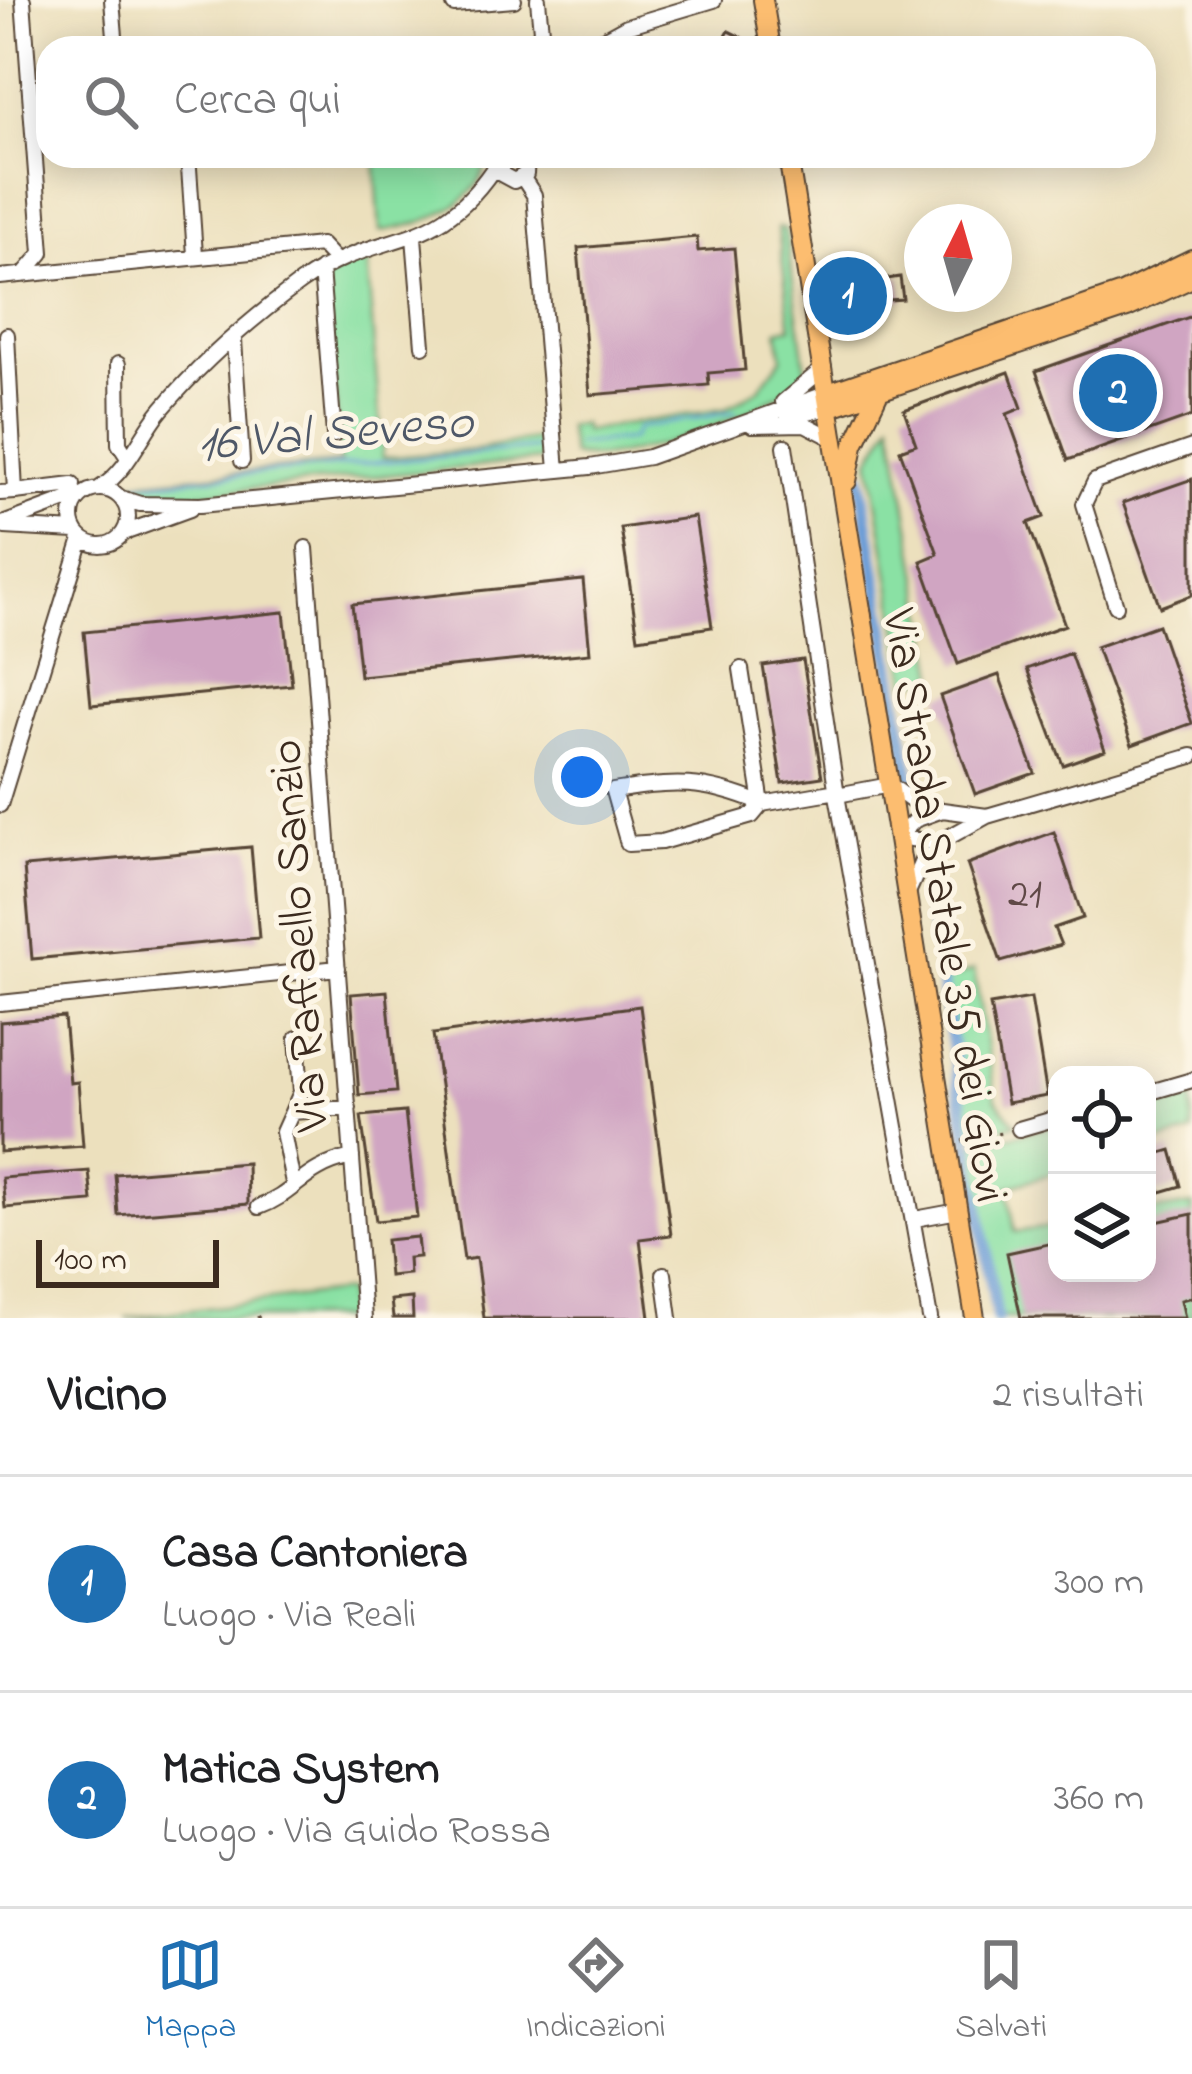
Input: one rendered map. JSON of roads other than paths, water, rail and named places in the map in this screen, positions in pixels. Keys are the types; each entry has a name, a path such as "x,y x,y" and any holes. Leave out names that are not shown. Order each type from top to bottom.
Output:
{"main road":[{"path":"763,0 769,36"},
{"name":"Via Strada Statale 35 dei Giovi","path":"790,168 975,1318"},
{"path":"830,400 1122,293 1192,259"},
{"path":"830,400 879,392 1127,308 1192,278"},
{"path":"844,503 849,461 879,392"}],"street":[{"path":"20,275 34,268 42,253 23,0"},
{"path":"112,0 115,36"},
{"path":"454,5 514,0"},
{"path":"538,0 538,36"},
{"path":"609,36 714,0"},
{"path":"189,168 195,255"},
{"path":"0,526 86,489 128,458 166,404 234,340 321,269 335,260 414,236 457,213 492,168"},
{"path":"502,168 505,178 523,178"},
{"path":"523,178 528,168"},
{"path":"523,178 534,195 557,470"},
{"path":"414,236 423,346"},
{"path":"0,277 321,245 335,260"},
{"path":"321,269 334,435"},
{"path":"7,335 8,493 86,489 140,504 200,505 649,457 775,409 824,368"},
{"path":"234,340 242,461"},
{"path":"118,364 119,444 128,458"},
{"path":"775,409 830,400"},
{"path":"735,428 765,423 830,400"},
{"path":"765,423 814,426 836,441"},
{"path":"785,446 837,793 930,1318"},
{"path":"1116,606 1084,504 1086,491 1095,481 1192,447"},
{"path":"0,805 73,582 79,535 72,514 86,489"},
{"path":"121,498 128,515 124,532"},
{"path":"73,582 103,545 124,532 200,505"},
{"path":"0,526 79,535 103,545"},
{"name":"Via Raffaello Sanzio","path":"306,548 364,1318"},
{"path":"741,669 762,804 752,816 661,842 628,844 613,791 677,780 730,790 762,804 890,784 912,803 987,816"},
{"path":"908,895 922,861 938,843 987,816 1192,756"},
{"path":"898,837 915,820 940,811"},
{"path":"898,837 938,843"},
{"path":"0,1003 338,968"},
{"path":"293,1183 284,1132 301,1092 297,1038"},
{"path":"1156,1090 1192,1080"},
{"path":"292,1112 349,1108"},
{"path":"1019,1129 1048,1121"},
{"path":"259,1207 326,1163 352,1157"},
{"path":"915,1219 958,1211"},
{"path":"664,1274 670,1318"}],"waterway":[{"name":"16 Val Seveso","path":"576,445 632,439 637,428 735,412"},
{"name":"16 Val Seveso","path":"137,484 540,448"},
{"path":"860,476 911,786"},
{"path":"925,878 967,1135"},
{"path":"969,1145 997,1318"}],"place":[{"name":"Casa Cantoniera","path":"848,296"},
{"name":"Matica System","path":"1118,393"}]}
